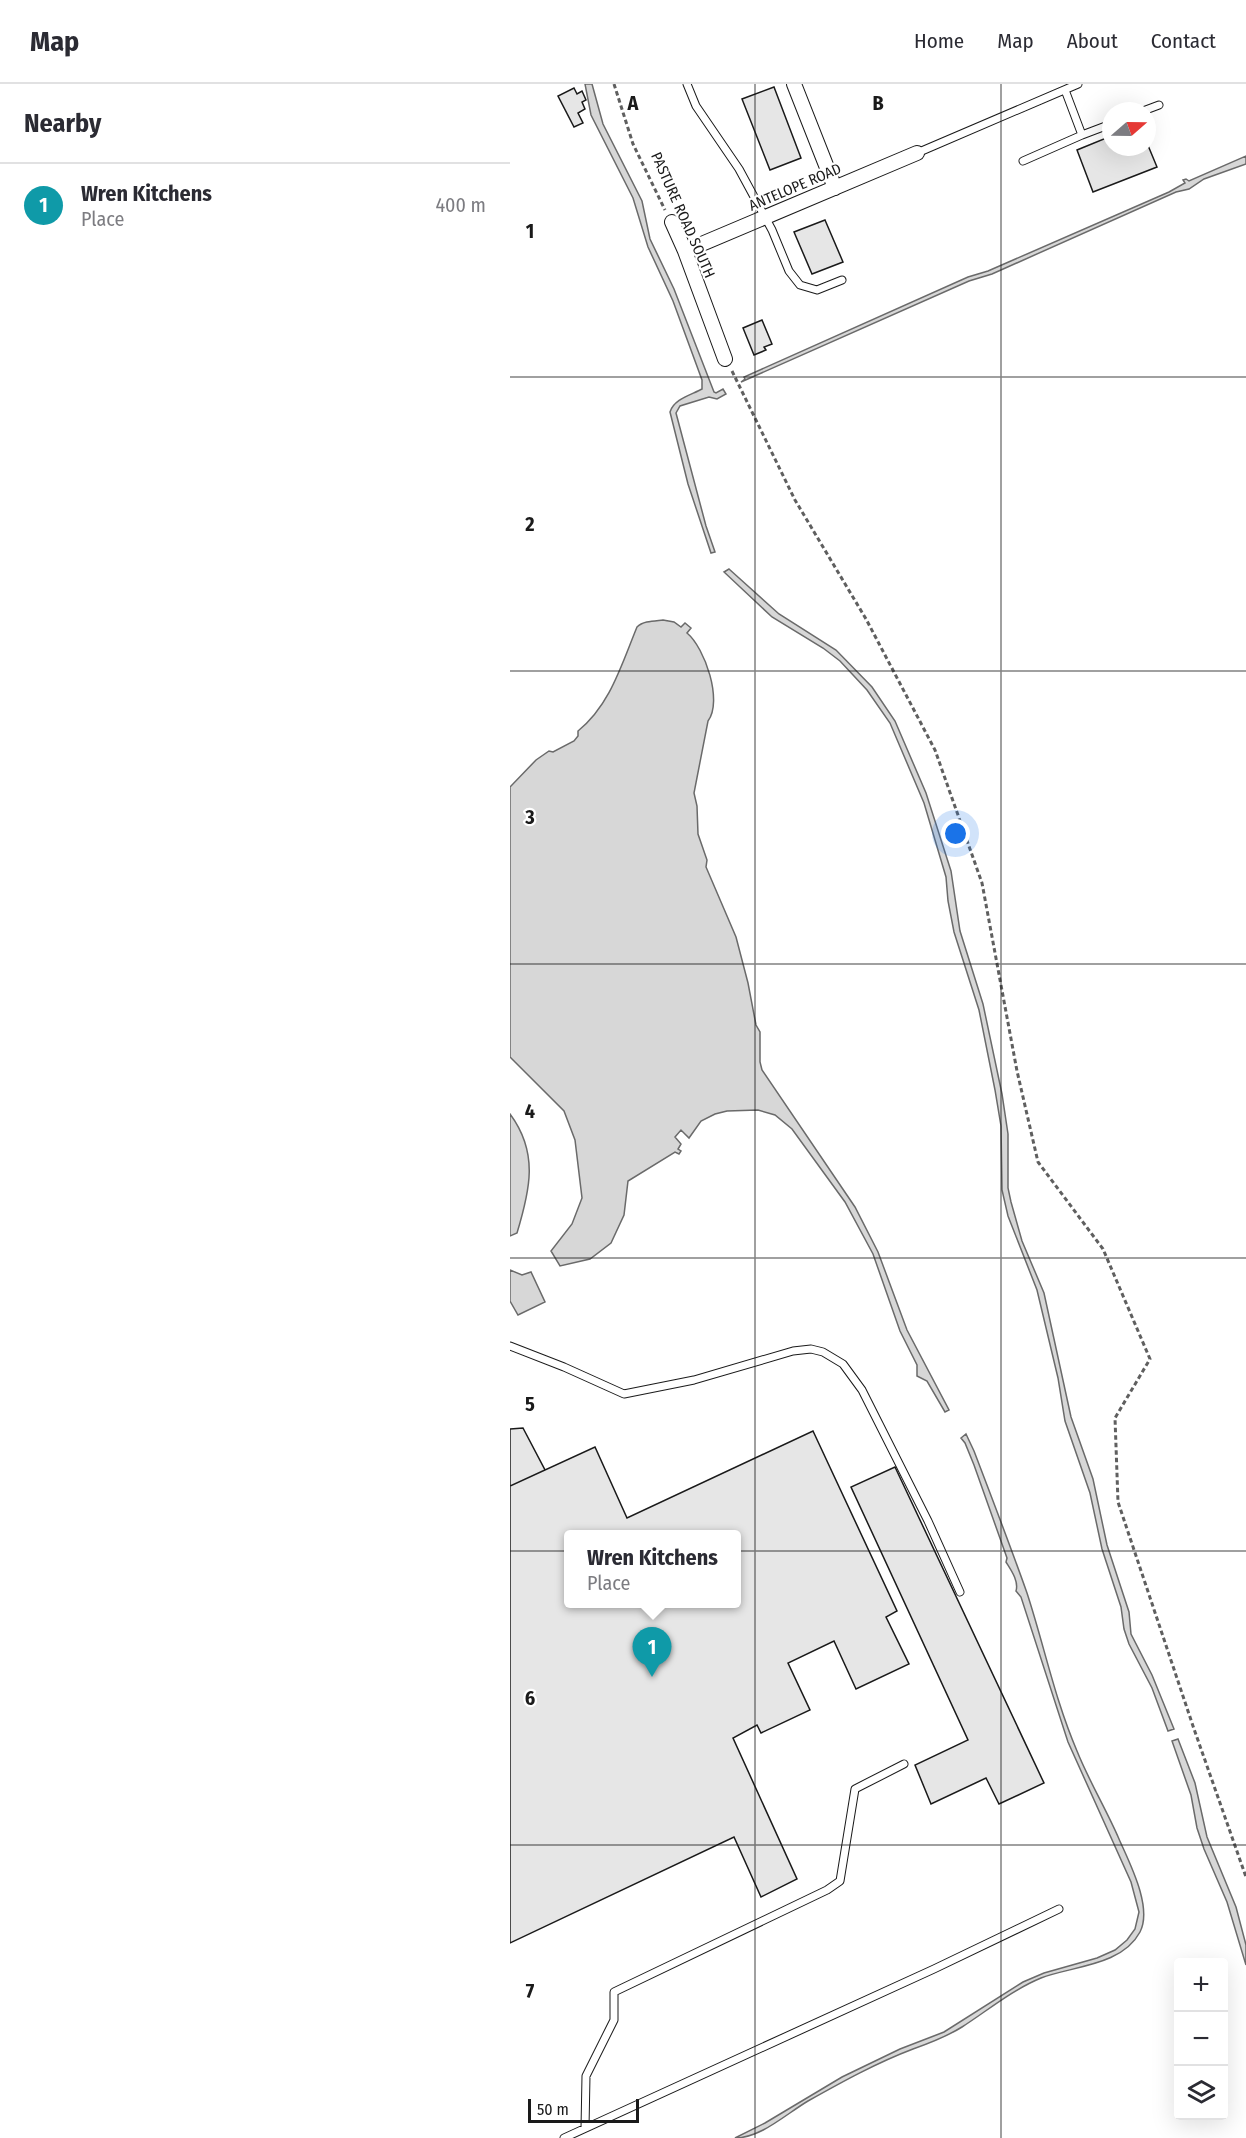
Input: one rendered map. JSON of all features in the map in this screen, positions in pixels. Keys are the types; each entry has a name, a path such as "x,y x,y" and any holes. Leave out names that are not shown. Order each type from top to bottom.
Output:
{"street":[{"path":"794,84 835,188"},
{"name":"ANTELOPE ROAD","path":"685,251 917,153"},
{"name":"PASTURE ROAD SOUTH","path":"672,222 725,359"}],"lane":[{"path":"687,84 696,106 739,169 765,217 789,271 800,285 817,290 842,280"},
{"path":"917,153 1078,84"},
{"path":"1065,90 1082,135"},
{"path":"1023,161 1102,127"},
{"path":"510,1346 624,1394 694,1380 793,1351 811,1349 834,1358 850,1371 862,1390 960,1592"},
{"path":"585,2128 586,2076 614,2020 614,1992 827,1890 840,1881 855,1789 904,1764"},
{"path":"564,2138 934,1969 1059,1909"}],"path":[{"name":"PASTURE ROAD SOUTH","path":"614,84 633,144 672,222"},
{"path":"725,359 795,500 866,619 935,750 982,883 1017,1071 1038,1162 1103,1250 1150,1359 1115,1418 1118,1502 1246,1877"}],"shaded area":[{"path":"585,84 592,84 603,124 642,201 650,239 674,289 714,392 723,389 726,394 717,399 709,397 680,406 676,413 715,552 711,553 688,484 670,412 679,401 702,389 702,380 673,301 648,247 633,198 591,115"},
{"path":"1246,156 1246,164 1204,179 1189,189 1176,192 992,274 969,281 741,382 745,379 744,377 968,277 988,271 1169,192 1185,183 1183,180 1189,181"},
{"path":"729,569 779,614 836,650 872,687 895,721 926,793 951,871 960,931 983,1004 1002,1094 1008,1134 1008,1188 1011,1202 1022,1241 1044,1293 1071,1417 1093,1479 1107,1545 1129,1612 1131,1634 1152,1675 1174,1729 1168,1731 1152,1688 1129,1644 1124,1629 1121,1607 1102,1549 1090,1493 1065,1421 1058,1378 1037,1290 1008,1216 1002,1190 1001,1126 979,1010 954,932 946,877 924,803 890,723 867,690 840,661 772,617 724,572"},
{"path":"663,620 674,622 681,627 685,623 691,628 687,633 694,640 706,662 713,688 714,701 694,793 698,834 707,860 706,867 736,937 756,1025 760,1032 762,1070 855,1207 878,1252 907,1330 949,1410 945,1412 927,1381 917,1376 917,1365 900,1331 873,1254 845,1202 792,1129 775,1115 758,1110 727,1111 701,1121 689,1138 681,1130 675,1137 681,1144 678,1149 681,1151 679,1154 675,1152 628,1181 624,1215 611,1243 590,1259 560,1266 551,1251 572,1224 582,1198 575,1140 564,1111 510,1057 510,787 536,760 549,751 553,752 574,741 578,736 578,731 589,721 607,697 637,627 645,622"},
{"path":"510,1114 525,1143 529,1172 528,1187 517,1233 510,1236"},
{"path":"510,1270 522,1275 531,1272 545,1302 518,1315 510,1301"},
{"path":"966,1434 1027,1593 1069,1732 1138,1885 1144,1910 1140,1932 1121,1952 1095,1963 1053,1974 1030,1983 950,2034 859,2073 808,2101 764,2130 735,2138 765,2123 842,2077 900,2049 944,2032 1023,1982 1115,1950 1135,1929 1139,1912 1131,1882 1068,1742 1021,1597 1016,1591 1015,1580 1006,1562 1007,1558 974,1465 961,1438"},
{"path":"1178,1739 1195,1783 1207,1837 1236,1907 1246,1945 1246,1965 1227,1902 1197,1828 1191,1795 1172,1741"}],"building":[{"path":"774,87 801,158 770,170 742,99"},
{"path":"574,88 577,94 582,91 586,100 582,102 585,109 578,113 583,123 574,127 558,96"},
{"path":"1102,140 1102,156 1152,156 1157,167 1093,192 1077,150"},
{"path":"825,220 843,262 812,274 794,232"},
{"path":"762,320 772,344 764,347 766,350 754,355 743,328"},
{"path":"523,1428 545,1470 510,1486 510,1429"},
{"path":"813,1431 897,1611 886,1617 909,1664 856,1689 834,1641 788,1663 810,1710 761,1733 757,1725 733,1738 797,1879 761,1897 734,1837 510,1943 510,1486 595,1447 627,1518"},
{"path":"895,1467 1044,1783 999,1804 986,1778 931,1804 915,1765 968,1740 851,1487"}],"place":[{"name":"Wren Kitchens","path":"652,1677"}]}
